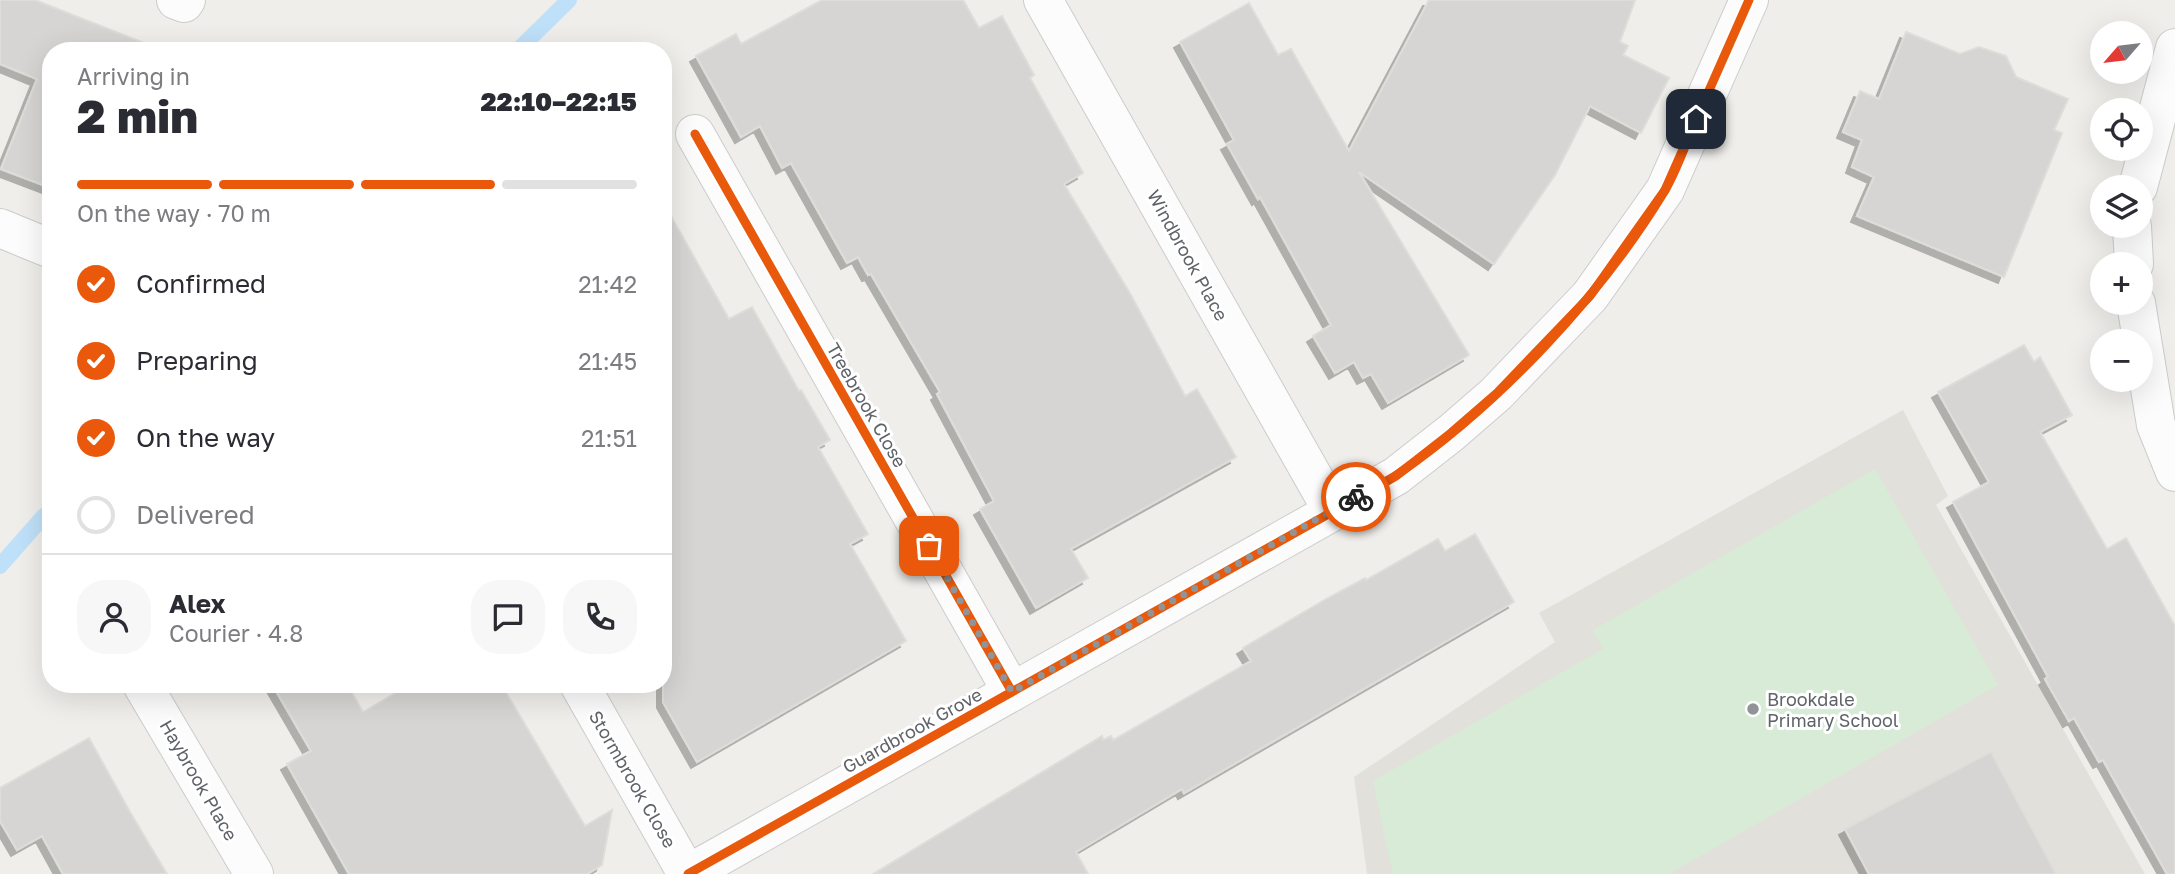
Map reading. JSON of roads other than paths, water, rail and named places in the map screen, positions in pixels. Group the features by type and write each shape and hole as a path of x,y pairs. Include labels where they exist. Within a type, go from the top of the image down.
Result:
{"street":[{"path":"176,0 184,4 186,0"},
{"name":"Windbrook Place","path":"1043,0 1332,510"},
{"name":"Guardbrook Grove","path":"688,874 1396,476 1451,433 1496,394 1590,296 1665,190 1749,0"},
{"path":"2141,175 2175,48"},
{"name":"Treebrook Close","path":"695,134 1012,692"},
{"path":"0,228 42,245"},
{"path":"2138,315 2156,425 2175,472"},
{"name":"Haybrook Place","path":"147,693 254,874"},
{"name":"Stormbrook Close","path":"584,693 688,874"}],"waterway":[{"path":"526,42 569,0"},
{"path":"0,566 42,518"}],"place":[{"name":"Brookdale Primary School","path":"1753,709"}]}
